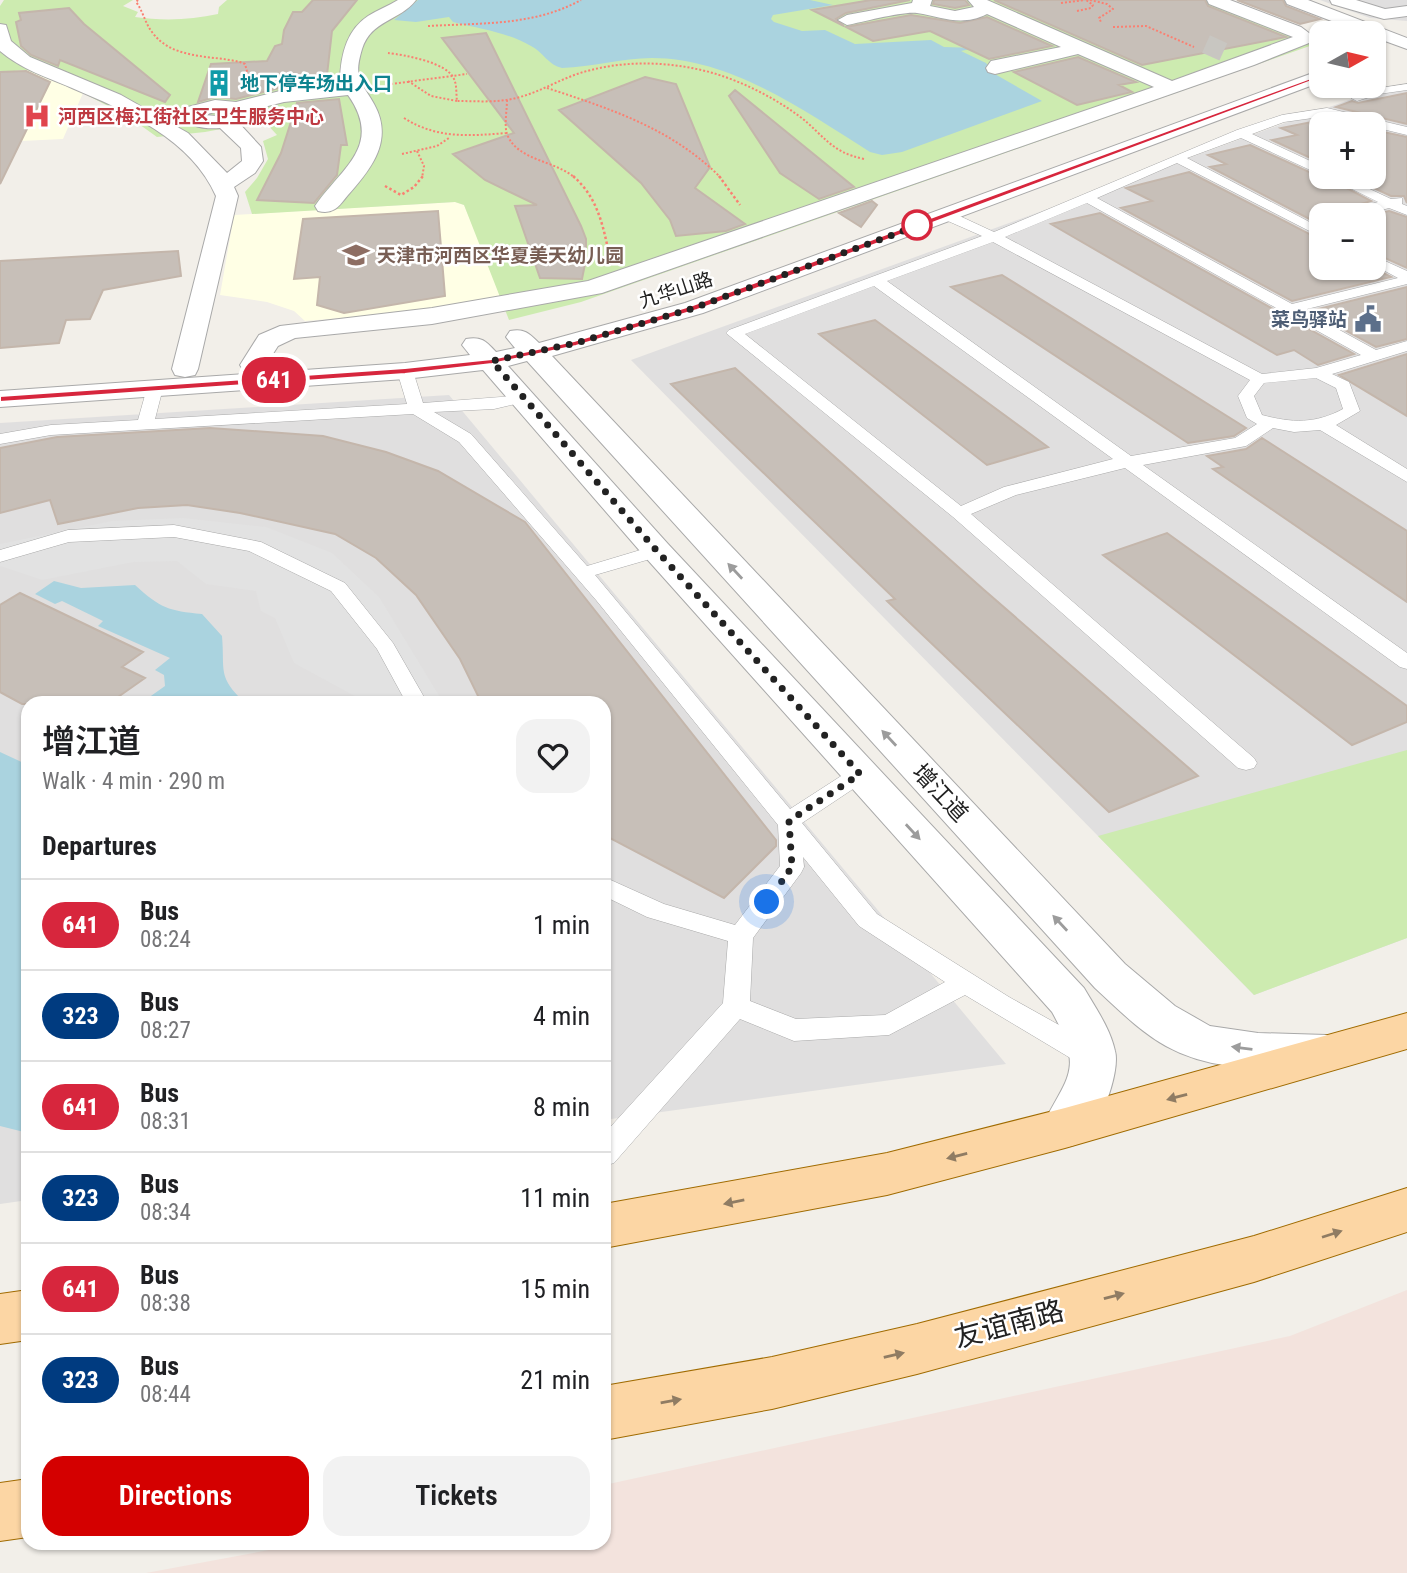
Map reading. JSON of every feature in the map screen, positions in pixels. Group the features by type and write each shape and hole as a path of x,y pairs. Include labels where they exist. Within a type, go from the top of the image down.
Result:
{"main road":[{"path":"611,1225 887,1174 1335,1054 1407,1031"},
{"name":"友谊南路","path":"611,1412 772,1383 917,1349 1254,1259 1407,1210"},
{"path":"0,1319 21,1316"},
{"path":"0,1512 21,1509"}],"street":[{"path":"326,206 369,159 373,142 371,116 353,89 349,71 352,50 358,36 372,21 385,0"},
{"path":"372,21 401,7 408,0"},
{"path":"253,365 268,341 289,331 472,310 593,288 755,234 1169,88 1237,60 1298,43 1304,36 1216,0"},
{"path":"1338,0 1384,14 1407,11"},
{"path":"1286,2 1328,21"},
{"path":"1286,2 1392,45 1407,31"},
{"path":"847,20 922,4 937,14 978,13 981,4 1169,88"},
{"path":"2,21 2,44 23,61 114,99 181,137 224,184 227,195 185,369"},
{"path":"995,68 998,65 1082,48"},
{"name":"九华山路","path":"0,399 405,371 525,344 852,230 1309,62"},
{"name":"九华山路","path":"525,344 576,343 694,308 1309,80"},
{"path":"163,126 194,119 192,114 200,109 229,112 284,96 353,89"},
{"path":"224,184 243,173 252,165 254,159 250,144 229,112"},
{"name":"增江道","path":"525,344 1110,976 1154,1013 1193,1038 1239,1049 1335,1054"},
{"name":"九华山路","path":"0,381 483,352"},
{"name":"增江道","path":"483,352 657,551 1068,1000 1085,1029 1096,1059"},
{"path":"1065,1128 1089,1093 1096,1059"}],"lane":[{"path":"1386,90 1407,87"},
{"path":"1246,763 959,513 734,333 994,237 1177,159 1282,119 1327,112 1407,131"},
{"path":"1241,133 1309,165"},
{"path":"1177,159 1309,224"},
{"path":"1360,189 1407,211"},
{"path":"1088,198 1375,356"},
{"path":"1386,204 1407,199"},
{"path":"946,215 994,237 1259,379 1287,374 1318,373 1407,346"},
{"path":"1386,267 1407,279"},
{"path":"1291,309 1407,279"},
{"path":"877,281 1407,663"},
{"path":"405,371 416,409 465,438 583,573 868,920 1096,1059"},
{"path":"1259,379 1246,396 1255,418 1289,428 1325,426 1352,411 1343,385 1318,373"},
{"path":"145,425 155,388"},
{"path":"0,439 51,430 494,404 522,398"},
{"path":"959,513 1010,491 1130,463 1240,442 1270,422"},
{"path":"1325,426 1407,477"},
{"path":"1388,465 1407,459"},
{"path":"0,556 68,536 174,531 254,546 338,587 386,647 414,696"},
{"path":"583,573 657,551"},
{"path":"789,821 860,774"},
{"path":"611,1146 736,1006 741,936 792,867 789,821"},
{"path":"611,889 656,911 741,936"},
{"path":"736,1006 794,1030 889,1025 966,982"}],"path":[{"path":"138,0 136,2 143,11 146,26 164,43 207,58 245,64 248,75 241,96 229,112"},
{"path":"456,23 527,18 562,10 581,0"},
{"path":"1089,0 1107,4 1113,9 1099,18 1111,27"},
{"path":"1063,39 1111,27 1146,26 1237,60"},
{"path":"352,50 394,54 436,65 454,79 457,101"},
{"path":"408,81 418,91 431,97 457,101 507,100 547,88 573,74 604,67 639,65 691,68 731,78 803,120 830,147 851,157 870,160"},
{"path":"353,89 467,74"},
{"path":"392,87 397,83"},
{"path":"547,88 625,114 671,137 698,155 719,173 732,191 755,234"},
{"path":"507,100 507,133 520,152 550,160 576,175 588,188 606,234 613,281"},
{"path":"399,114 428,132 450,137 507,133"},
{"path":"417,151 425,169 424,178 416,187 401,195 377,180 369,159 437,146 450,137"}],"shaded area":[{"path":"1320,0 1407,0 1407,21 1370,18"},
{"name":"河西区梅江街社区卫生服务中心","path":"27,70 83,93 63,139 0,142 0,72"},
{"path":"1407,86 1407,938 1254,995 631,360 1309,114 1309,189 1386,189 1386,112 1316,112 1354,98 1386,98 1386,88"},
{"name":"天津市河西区华夏美天幼儿园","path":"455,202 464,205 503,299 448,309 305,321 294,311 267,302 220,295 234,215"},
{"path":"449,395 1006,1064 611,1119 611,696 21,696 21,1201 0,1204 0,423"},
{"path":"183,518 266,527 332,553 379,597 439,696 353,695 294,663 275,618 261,611 256,591 206,584 177,561 133,562 42,580 0,566 0,544 112,521"},
{"path":"1407,1290 1407,1573 146,1573 269,1550 611,1550 611,1483 1290,1336"}],"green space":[{"path":"4,0 133,0 123,6 138,12 135,17 166,19 218,14 219,7 227,0 1219,0 1309,35 1309,46 581,302 509,320 464,205 455,202 252,214 245,192 268,159 263,141 277,135 264,121 205,132 157,137 129,117 83,93 27,70 0,72 0,6"},
{"path":"1407,750 1407,938 1254,995 1098,836"}],"water":[{"path":"418,0 810,0 833,5 773,15 771,19 802,31 825,30 855,44 931,40 944,47 975,48 961,51 986,63 993,73 1042,101 902,152 882,155 870,152 766,90 710,67 681,60 652,58 562,68 522,41 453,22 449,17 416,22 394,20"},
{"path":"54,581 81,588 135,585 151,599 166,607 202,614 222,636 224,673 238,696 151,696 165,686 164,675 155,670 170,658 98,626 103,621 62,601 55,604 35,594"},
{"path":"0,752 21,762 21,1131 0,1126"}],"building":[{"path":"313,0 357,0 332,31 327,75 330,82 283,87 236,99 215,97 198,102 211,64 267,61 275,46 282,44 284,30 293,12 302,12"},
{"path":"871,0 910,0 846,13 836,19 844,26 812,10"},
{"path":"934,0 965,0 969,5 955,8 933,4"},
{"path":"994,0 1205,0 1208,6 1286,37 1142,65"},
{"path":"1237,0 1283,0 1286,6 1320,19 1300,24"},
{"path":"69,8 84,24 170,95 165,102 60,60 58,66 31,55 21,46 16,22 21,20 19,13"},
{"path":"911,15 960,23 987,17 1052,46 989,59 930,31 873,41 846,27"},
{"path":"486,33 581,226 586,239 582,279 540,278 515,206 537,205 485,180 453,154 514,133 442,38"},
{"path":"1078,57 1136,82 1119,85 1132,92 1077,105 1014,72"},
{"path":"26,71 50,82 0,184 0,72"},
{"path":"645,77 676,84 710,167 695,188 745,224 726,231 676,236 670,220 641,183 559,110"},
{"path":"735,90 854,187 819,199 780,173 729,96"},
{"path":"1407,93 1407,124 1386,119 1386,112 1357,112 1336,107 1352,101 1358,103"},
{"path":"339,99 347,145 341,145 337,175 314,203 257,200 281,153 297,103"},
{"path":"1309,123 1309,157 1272,140 1297,135 1281,128"},
{"path":"1386,133 1407,137 1407,203 1404,196 1391,196 1376,189 1386,189"},
{"path":"1250,145 1309,172 1309,189 1348,189 1371,201 1309,203 1309,219 1210,167 1226,164 1208,155"},
{"path":"1189,172 1309,234 1309,280 1379,280 1292,301 1121,208 1152,201 1126,188"},
{"path":"872,201 877,205 861,227 839,213"},
{"path":"438,211 445,296 344,313 317,305 320,277 294,279 303,219"},
{"path":"1386,212 1407,217 1407,268 1386,258"},
{"path":"1100,213 1354,354 1318,365 1294,350 1277,355 1051,224"},
{"path":"178,251 181,276 103,290 90,319 66,320 59,343 0,348 0,261"},
{"path":"1002,275 1246,428 1234,436 1188,443 951,287"},
{"path":"1407,287 1407,339 1376,347 1310,311"},
{"path":"875,320 1048,447 987,465 819,334"},
{"path":"1407,354 1407,416 1339,375"},
{"path":"735,368 1198,776 1109,812 887,601 895,599 671,384"},
{"path":"210,428 323,436 386,452 438,471 525,522 776,840 776,846 724,898 611,839 611,696 478,696 460,659 416,595 376,558 335,534 240,513 187,505 138,508 58,524 50,500 0,513 0,448 57,437"},
{"path":"1262,438 1407,531 1407,602 1213,469 1223,467 1207,456 1246,449"},
{"path":"1167,533 1407,706 1407,722 1352,745 1103,555"},
{"path":"20,593 143,652 122,667 145,678 119,696 21,696 21,703 0,692 0,605"}],"tunnel":[{"path":"1206,44 1226,53"}],"bus line":[{"name":"641","path":"0,399 405,371 492,361 576,343 694,308 1309,80"}],"place":[{"name":"地下停车场出入口","path":"219,83"},
{"name":"河西区梅江街社区卫生服务中心","path":"37,116"},
{"name":"天津市河西区华夏美天幼儿园","path":"356,255"},
{"name":"菜鸟驿站","path":"1368,319"}],"route":[{"path":"767,902 792,867 789,821 860,774 657,551 492,361 576,343 694,308 925,223 917,225"}]}
